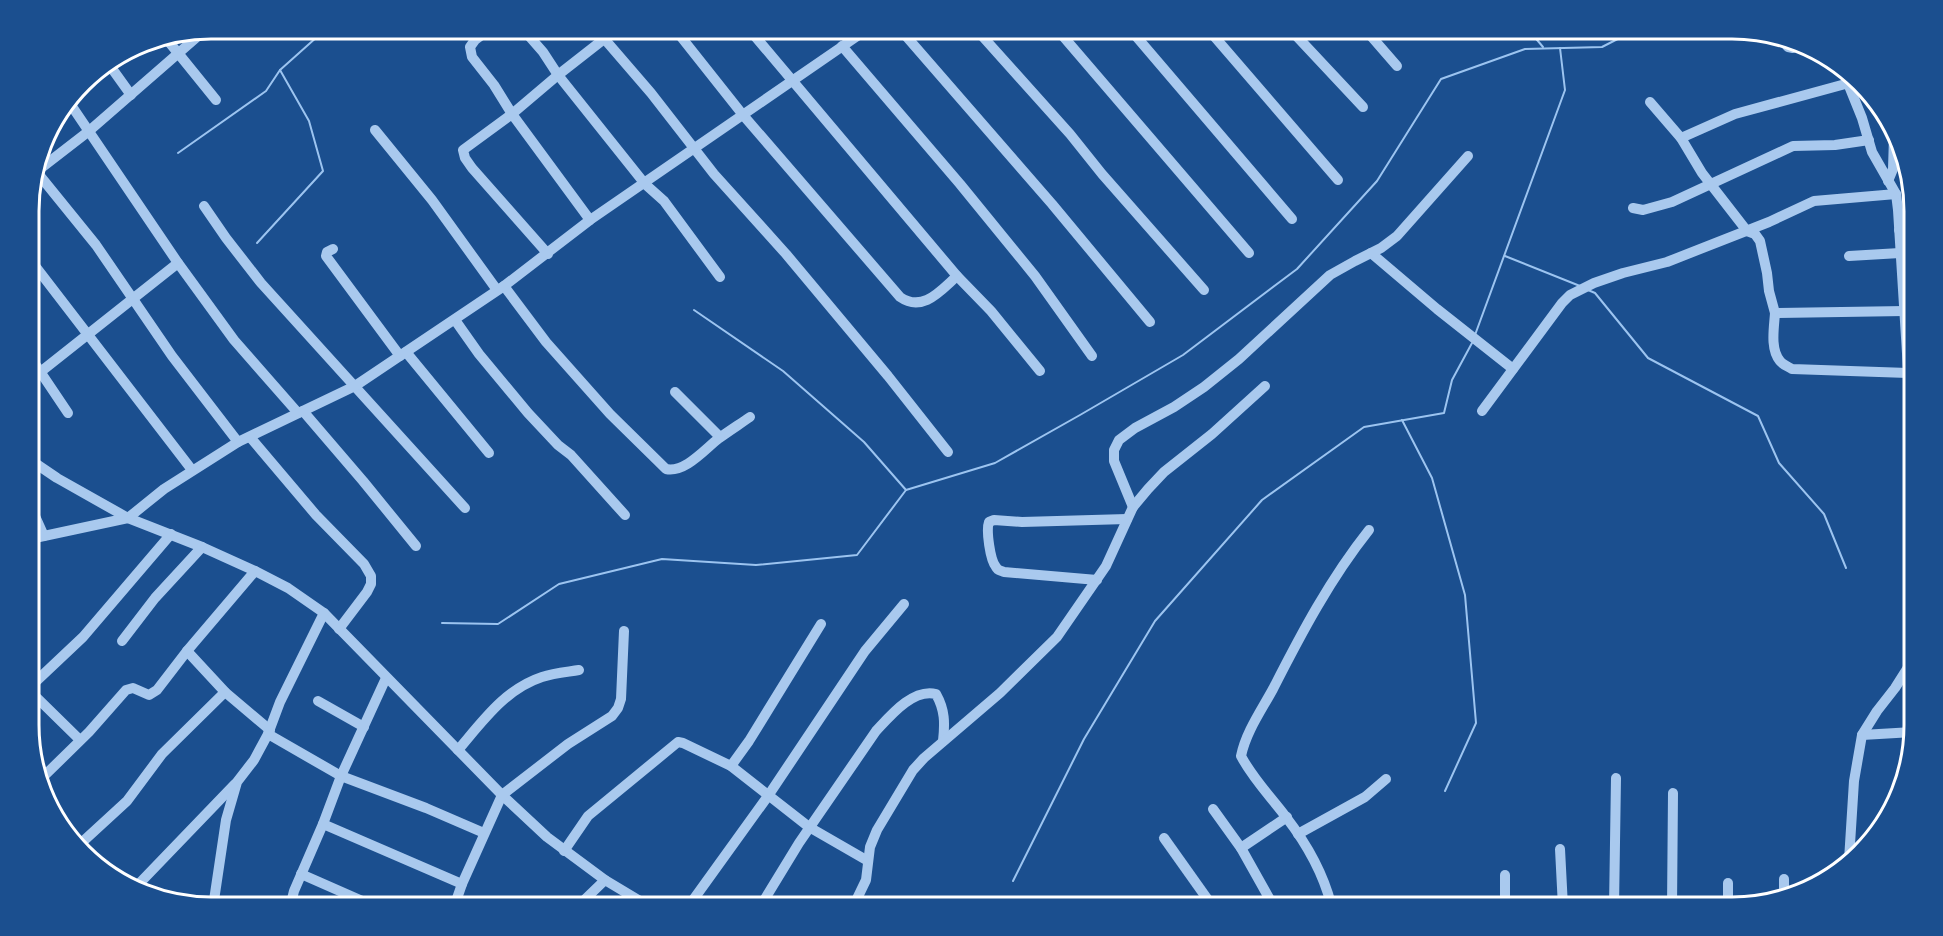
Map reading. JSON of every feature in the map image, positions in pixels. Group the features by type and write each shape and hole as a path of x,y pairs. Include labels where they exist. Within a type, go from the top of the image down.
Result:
{"street":[{"path":"476,39 470,47 472,57 590,220"},
{"path":"532,39 645,184 664,201 720,277"},
{"path":"548,254 472,168 463,154 464,150 604,39 651,93 693,149 786,254 888,376 948,452"},
{"path":"683,39 743,115 900,297 908,303 923,302 934,296 957,276"},
{"path":"757,39 1040,371"},
{"path":"39,537 128,518 164,489 238,442 355,386 501,288 590,220 852,39"},
{"path":"909,39 1150,322"},
{"path":"985,39 1204,290"},
{"path":"1065,39 1249,252"},
{"path":"1138,39 1292,219"},
{"path":"1216,39 1338,180"},
{"path":"1298,39 1363,107"},
{"path":"1374,39 1397,66"},
{"path":"46,164 89,131 194,40"},
{"path":"170,44 216,100"},
{"path":"842,46 1035,276 1092,356"},
{"path":"113,70 131,94"},
{"path":"1681,138 1736,114 1844,80"},
{"path":"1849,85 1872,152 1896,194 1900,253 1904,270"},
{"path":"1650,102 1681,138 1710,184 1747,231 1755,234 1760,241 1769,291 1776,313 1775,352 1781,362 1792,369 1904,373"},
{"path":"73,108 178,262 234,339 363,481 416,546"},
{"path":"375,130 546,342 610,414 666,469 672,470 688,463 720,437 750,417"},
{"path":"1633,208 1643,210 1656,208 1793,146 1835,145 1869,140"},
{"path":"1888,181 1893,169 1894,153"},
{"path":"1133,507 1114,461 1114,450 1119,440 1204,387 1239,359 1330,275 1397,236 1468,156"},
{"path":"42,179 134,297 172,356 238,442"},
{"path":"1482,411 1570,295 1594,283 1623,273 1667,262 1769,222 1814,201 1896,194"},
{"path":"204,206 261,283 465,508"},
{"path":"1899,230 1904,230"},
{"path":"333,249 327,252 326,256 403,354 489,453"},
{"path":"1371,253 1513,369"},
{"path":"1849,256 1900,253"},
{"path":"41,373 178,262"},
{"path":"39,271 192,470"},
{"path":"1776,313 1904,311"},
{"path":"455,320 479,354 528,413 571,454 626,515"},
{"path":"39,370 68,413"},
{"path":"858,897 866,880 870,847 877,830 913,770 1000,693 1057,638 1106,566 1133,507 1164,472 1212,434 1265,386"},
{"path":"675,392 720,437"},
{"path":"250,437 316,515 364,564 371,576 371,584 367,592 339,628"},
{"path":"39,465 128,518 202,547 296,592 324,613 502,795 564,850 605,880 633,897"},
{"path":"1097,580 998,570 994,564 987,528 989,522 994,520 1022,522 1127,519"},
{"path":"39,525 44,536"},
{"path":"1329,897 1327,886 1298,834 1242,756 1248,734 1292,649 1348,555 1369,530"},
{"path":"39,680 83,637 171,534"},
{"path":"122,641 155,598 202,547"},
{"path":"46,774 126,690 133,688 149,695 153,693 255,571"},
{"path":"695,897 768,796 865,651 904,604"},
{"path":"141,882 237,782 254,760 324,613"},
{"path":"731,766 749,741 821,624"},
{"path":"458,897 502,795 568,744 612,716 618,708 621,699 624,630"},
{"path":"187,651 225,692 269,732 341,776 484,833"},
{"path":"458,750 493,708 514,691 540,677 579,670"},
{"path":"1850,850 1854,781 1862,735 1904,674"},
{"path":"294,897 341,776 386,678"},
{"path":"83,841 122,806 162,754 225,692"},
{"path":"765,897 809,827 876,731 889,717 920,694 928,692 936,694 943,708 944,741"},
{"path":"39,698 80,740"},
{"path":"318,701 364,727"},
{"path":"1862,735 1904,733"},
{"path":"564,850 588,816 678,742 731,766 809,827 868,861"},
{"path":"1614,897 1616,778"},
{"path":"1298,834 1358,801 1386,779"},
{"path":"215,897 226,820 237,782"},
{"path":"1672,897 1673,793"},
{"path":"1213,809 1241,848 1265,897"},
{"path":"1241,848 1287,818"},
{"path":"323,824 462,884"},
{"path":"1164,838 1206,897"},
{"path":"1560,849 1562,897"},
{"path":"301,874 352,897"},
{"path":"1505,875 1505,897"},
{"path":"1784,879 1784,889"},
{"path":"587,897 605,880"},
{"path":"1728,883 1728,897"}],"waterway":[{"path":"178,153 266,91 280,70 315,39"},
{"path":"1536,39 1543,47"},
{"path":"442,623 498,624 559,584 662,559 756,565 857,555 906,490 995,463 1080,415 1183,355 1297,269 1377,181 1441,79 1525,49 1602,47 1618,39"},
{"path":"1475,335 1565,90 1560,48"},
{"path":"257,243 323,171 309,121 280,70"},
{"path":"1505,256 1580,286"},
{"path":"1588,290 1595,293 1648,358 1758,416 1779,463 1824,514 1846,568"},
{"path":"694,310 783,371 864,442 906,490"},
{"path":"1013,881 1084,739 1155,621 1262,500 1364,427 1444,413 1452,380 1472,343"},
{"path":"1402,420 1432,478 1465,595 1476,723 1445,791"}]}
